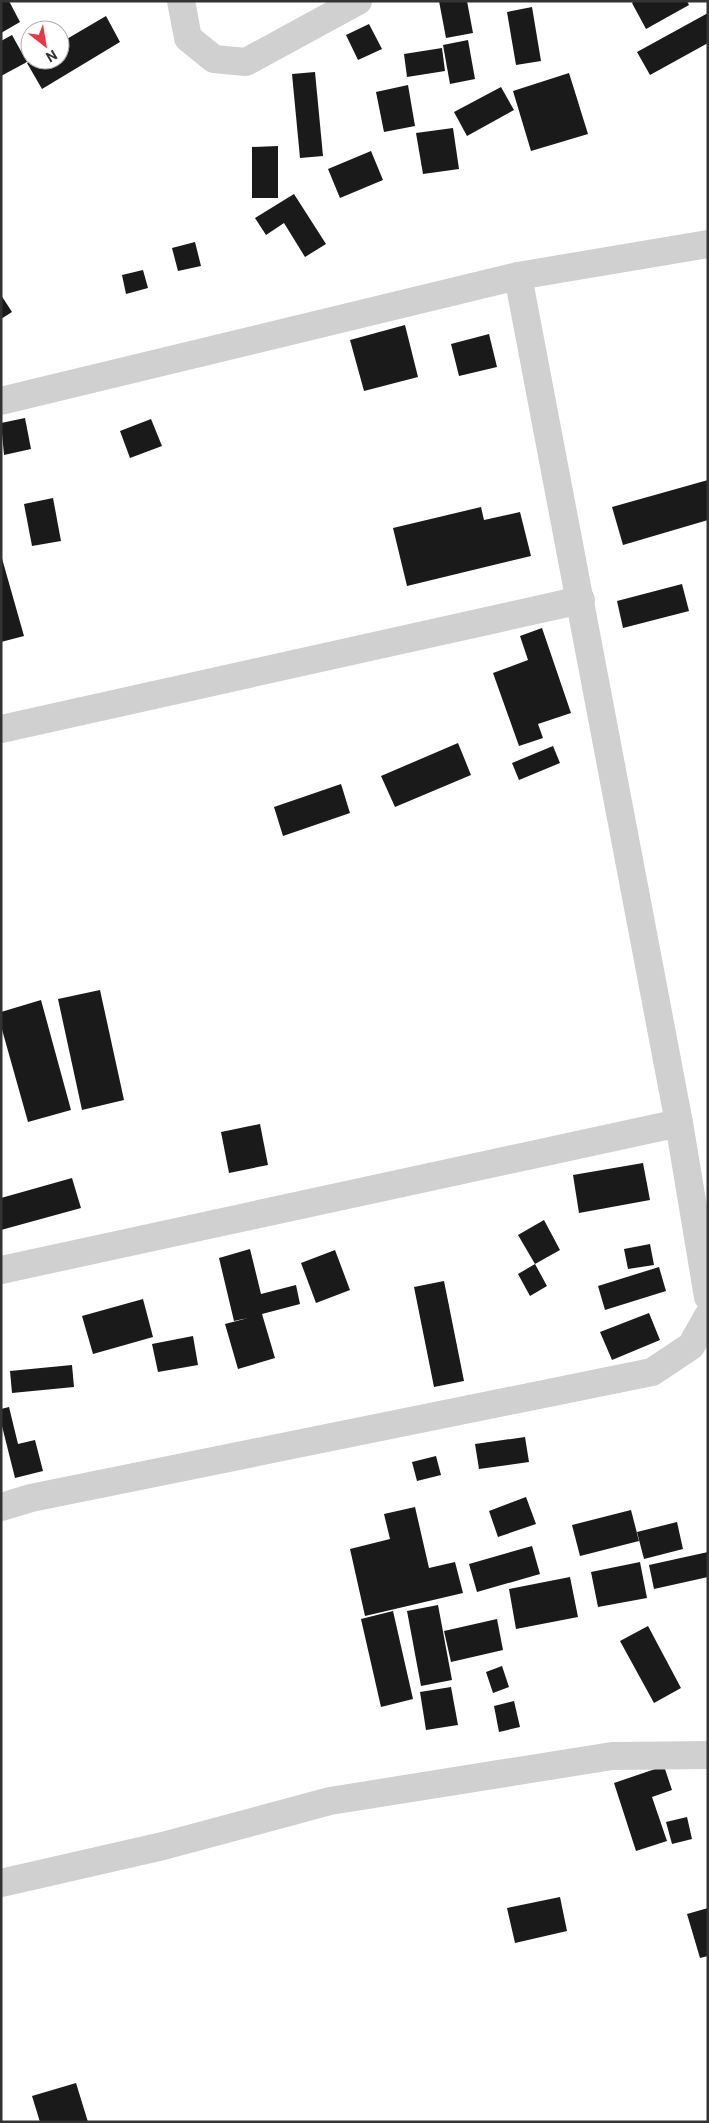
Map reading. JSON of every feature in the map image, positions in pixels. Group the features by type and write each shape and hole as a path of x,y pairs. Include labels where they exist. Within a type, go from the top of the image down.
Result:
{"street":[{"path":"181,1 188,38 214,59 246,62 358,1"},
{"path":"1,401 518,276 708,244"},
{"path":"518,276 679,1123 708,1297"},
{"path":"1,730 581,600"},
{"path":"1,1270 679,1123"},
{"path":"1,1507 31,1498 336,1434 652,1372 692,1346 708,1316"},
{"path":"1,1883 163,1846 330,1801 612,1756 708,1755"}],"building":[{"path":"1,1 9,1 20,22 1,33"},
{"path":"439,1 467,1 473,33 446,38"},
{"path":"634,1 687,1 689,5 646,29 632,3"},
{"path":"532,7 541,61 516,65 507,12"},
{"path":"708,13 708,43 650,75 637,52"},
{"path":"106,16 120,42 42,89 31,70 70,70 70,37"},
{"path":"369,24 382,49 358,60 346,35"},
{"path":"12,35 20,49 20,66 1,76 1,41"},
{"path":"468,40 475,79 450,84 443,45"},
{"path":"442,48 445,71 407,77 404,54"},
{"path":"315,72 323,156 300,158 292,74"},
{"path":"569,73 588,134 531,151 513,91"},
{"path":"408,85 415,126 384,132 376,92"},
{"path":"501,87 514,110 467,136 454,112"},
{"path":"453,128 459,169 423,174 416,133"},
{"path":"278,146 278,198 252,198 252,147"},
{"path":"371,151 383,180 340,198 328,169"},
{"path":"294,194 326,244 305,257 284,223 266,235 255,218"},
{"path":"195,242 201,266 178,271 172,248"},
{"path":"143,270 148,288 126,294 122,275"},
{"path":"1,295 12,312 1,319"},
{"path":"405,325 418,377 364,391 350,340"},
{"path":"489,334 497,367 459,376 451,344"},
{"path":"25,418 31,449 4,455 1,423"},
{"path":"151,419 162,446 130,458 120,431"},
{"path":"708,480 708,520 623,545 612,507"},
{"path":"53,498 61,541 32,546 24,504"},
{"path":"481,507 484,520 520,512 531,556 407,586 393,528"},
{"path":"1,555 24,636 1,642"},
{"path":"682,584 689,611 623,628 617,601"},
{"path":"542,628 571,713 538,724 543,738 519,746 493,673 528,660 520,636"},
{"path":"458,743 471,775 395,807 381,776"},
{"path":"553,746 560,763 519,780 512,763"},
{"path":"341,784 350,813 283,836 274,807"},
{"path":"100,990 124,1100 82,1110 58,999"},
{"path":"41,1000 71,1110 28,1122 1,1026 1,1012"},
{"path":"260,1124 268,1165 229,1173 221,1132"},
{"path":"643,1163 650,1200 579,1213 573,1175"},
{"path":"72,1178 81,1208 1,1230 1,1198"},
{"path":"544,1220 560,1250 535,1264 518,1235"},
{"path":"650,1244 654,1265 628,1269 624,1249"},
{"path":"250,1249 261,1294 296,1285 300,1304 262,1314 275,1358 238,1369 225,1324 248,1318 234,1321 219,1258"},
{"path":"335,1250 350,1290 316,1303 301,1263"},
{"path":"535,1264 547,1286 530,1296 518,1274"},
{"path":"659,1267 666,1291 605,1310 598,1286"},
{"path":"444,1281 464,1381 434,1387 414,1287"},
{"path":"143,1299 153,1337 93,1354 82,1316"},
{"path":"649,1313 660,1340 612,1360 600,1332"},
{"path":"193,1336 198,1365 158,1372 152,1344"},
{"path":"72,1365 74,1387 12,1393 10,1371"},
{"path":"9,1407 18,1444 35,1440 43,1471 15,1478 1,1422 1,1409"},
{"path":"525,1437 529,1462 479,1469 475,1444"},
{"path":"436,1456 441,1475 417,1481 412,1462"},
{"path":"526,1497 536,1524 498,1537 489,1511"},
{"path":"415,1507 429,1568 455,1562 463,1593 365,1616 350,1549 390,1539 384,1514"},
{"path":"631,1510 639,1541 580,1556 572,1525"},
{"path":"677,1522 683,1549 644,1559 637,1532"},
{"path":"532,1546 540,1574 477,1592 469,1564"},
{"path":"708,1552 708,1577 654,1589 649,1565"},
{"path":"640,1562 647,1598 598,1607 591,1572"},
{"path":"570,1577 578,1617 516,1629 509,1589"},
{"path":"438,1605 452,1680 421,1686 407,1611"},
{"path":"393,1611 413,1699 381,1707 361,1619"},
{"path":"497,1619 503,1650 451,1662 444,1631"},
{"path":"648,1626 681,1688 654,1703 620,1641"},
{"path":"502,1666 509,1687 493,1693 486,1672"},
{"path":"451,1687 458,1725 426,1730 420,1692"},
{"path":"514,1701 520,1727 499,1732 494,1706"},
{"path":"664,1766 672,1790 652,1797 667,1841 636,1851 614,1783"},
{"path":"687,1817 692,1839 672,1844 666,1822"},
{"path":"560,1897 567,1931 515,1943 507,1908"},
{"path":"708,1908 708,1956 700,1958 687,1914"},
{"path":"76,2083 88,2122 40,2122 32,2096"}]}
